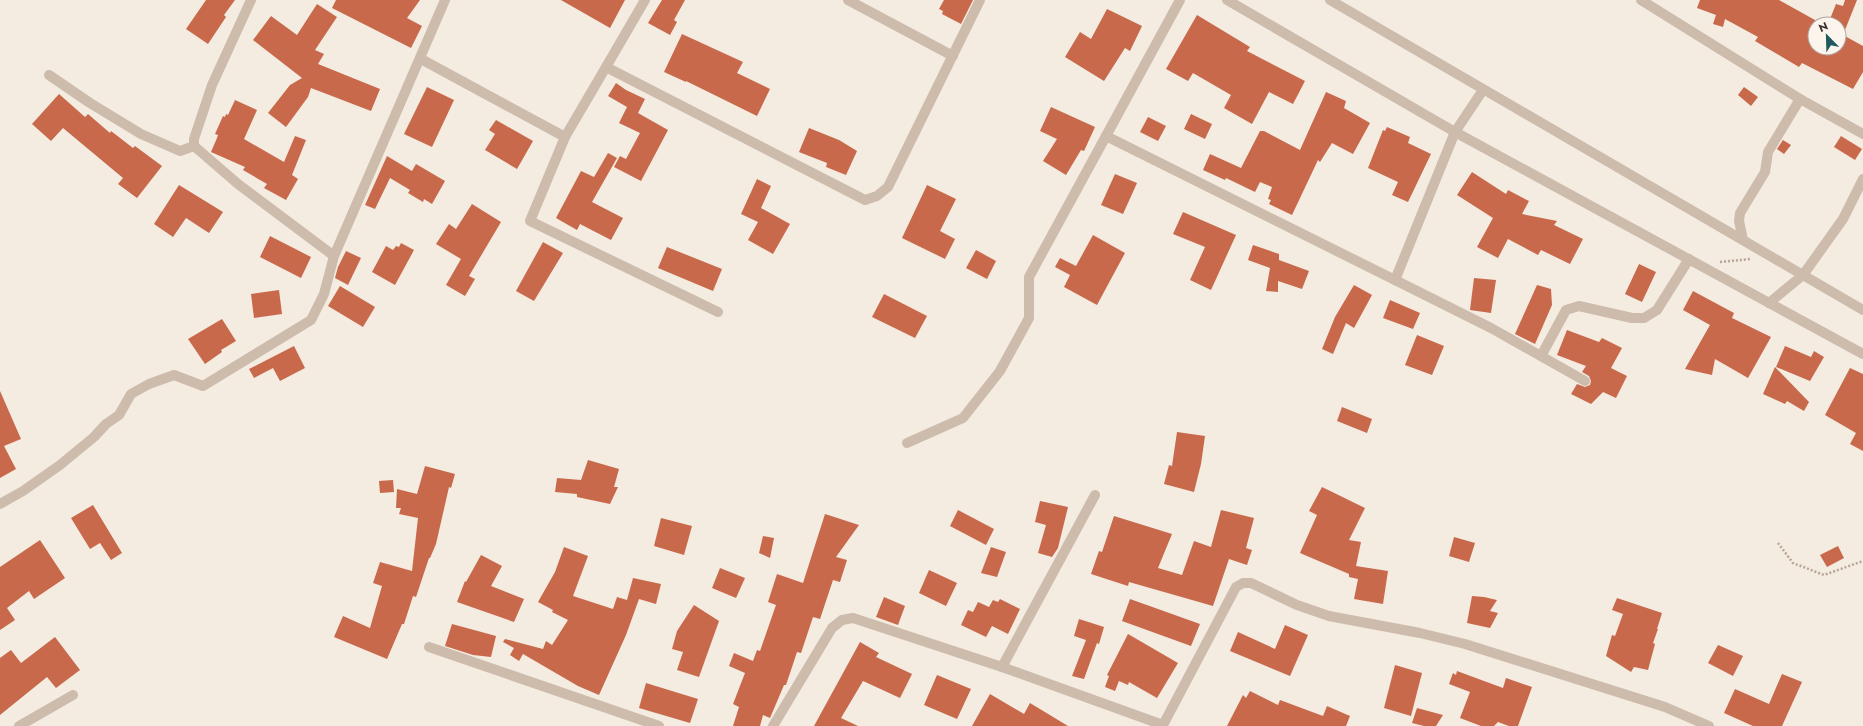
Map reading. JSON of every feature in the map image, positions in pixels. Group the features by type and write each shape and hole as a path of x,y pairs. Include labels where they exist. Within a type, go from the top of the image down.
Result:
{"street":[{"path":"251,0 212,85 194,139 194,146 238,184 334,256"},
{"path":"0,504 23,491 60,466 106,424 119,415 131,394 149,384 174,375 203,386 311,320 324,294 334,256 445,0"},
{"path":"644,0 565,137 530,221 718,312"},
{"path":"848,0 953,56"},
{"path":"606,67 866,200 877,196 888,187 980,0"},
{"path":"907,443 963,418 1000,371 1028,318 1029,277 1180,0"},
{"path":"1227,0 1455,132 1863,354"},
{"path":"1330,0 1863,310"},
{"path":"1641,0 1800,99 1863,134"},
{"path":"420,59 565,137"},
{"path":"49,75 90,103 141,134 180,152 194,146"},
{"path":"1395,280 1455,132 1484,90"},
{"path":"1743,240 1739,221 1740,213 1765,172 1768,152 1800,99"},
{"path":"1106,136 1395,280 1541,356 1585,381"},
{"path":"1769,303 1803,275 1843,219 1863,179"},
{"path":"1541,356 1566,310 1579,306 1644,318 1657,310 1689,259"},
{"path":"1002,667 1095,495"},
{"path":"773,726 832,628 842,620 853,618 1002,667 1164,726 1236,587 1243,583 1252,583 1297,605 1329,616 1420,633 1465,644 1665,707 1709,726"},
{"path":"429,647 659,726"},
{"path":"19,726 73,695"}],"path":[{"path":"1717,261 1730,262 1758,258"},
{"path":"1778,543 1793,563 1824,575 1863,561"}],"building":[{"path":"206,0 235,0 224,15 226,17 208,44 186,29"},
{"path":"336,0 420,0 407,18 422,26 411,48 332,8"},
{"path":"561,0 625,0 610,28"},
{"path":"662,0 685,0 674,20 677,22 670,35 648,23"},
{"path":"944,0 973,0 961,24 942,14 943,11 939,9"},
{"path":"1700,0 1779,0 1808,16 1807,56 1847,56 1847,37 1863,46 1863,72 1853,89 1802,63 1799,67 1755,41 1758,37 1725,19 1723,27 1713,24 1716,15 1697,8"},
{"path":"1845,0 1857,0 1847,25 1847,16 1831,16 1836,4 1843,6"},
{"path":"317,4 337,17 315,50 324,54 318,64 380,89 371,111 311,88 308,97 286,127 268,113 290,85 302,78 253,40 271,16 297,35"},
{"path":"1107,9 1142,26 1130,51 1125,48 1104,81 1065,57 1080,32 1091,39"},
{"path":"1197,15 1250,47 1247,51 1305,81 1293,104 1269,92 1252,124 1224,108 1231,95 1193,73 1188,81 1166,69"},
{"path":"682,34 743,62 737,73 770,89 757,116 686,81 664,72"},
{"path":"616,83 626,90 645,99 638,113 668,130 641,181 614,167 620,156 626,159 640,133 619,123 627,107 608,96"},
{"path":"427,87 454,100 432,147 404,134"},
{"path":"1744,87 1758,97 1751,106 1738,95"},
{"path":"1326,92 1346,101 1344,108 1370,123 1353,154 1332,143 1320,162 1318,160 1292,215 1269,204 1271,200 1268,199 1272,187 1260,182 1255,192 1226,178 1225,180 1203,170 1210,154 1241,168 1260,131 1264,131 1300,150"},
{"path":"59,94 85,117 88,114 110,133 111,131 133,148 135,146 162,166 137,198 118,184 123,178 63,128 51,141 32,124"},
{"path":"235,100 257,110 244,139 284,162 295,136 306,140 292,175 298,179 286,200 264,188 267,184 243,170 245,167 211,152 218,135 215,134 223,116 225,117 226,114 228,115"},
{"path":"1051,107 1095,127 1084,151 1081,150 1066,175 1043,161 1057,139 1040,131"},
{"path":"1191,114 1212,124 1205,139 1184,129"},
{"path":"1148,117 1166,126 1158,141 1140,132"},
{"path":"496,120 533,141 517,169 485,150 495,134 489,130"},
{"path":"1387,127 1410,137 1408,143 1431,154 1408,202 1392,195 1398,182 1368,168 1383,130 1385,131"},
{"path":"809,128 839,140 857,151 846,175 826,167 827,163 799,152"},
{"path":"1841,136 1862,149 1855,160 1834,147"},
{"path":"1783,140 1791,145 1784,154 1777,149"},
{"path":"608,153 617,158 592,202 623,218 611,240 580,224 577,230 556,218 581,171 594,177"},
{"path":"387,156 412,171 416,164 445,181 432,204 424,199 423,202 408,193 410,190 390,178 375,209 365,205"},
{"path":"1472,172 1506,194 1508,190 1529,201 1522,214 1557,221 1554,225 1583,239 1570,264 1541,250 1538,255 1508,239 1498,258 1477,247 1493,218 1457,195"},
{"path":"1115,174 1137,183 1123,214 1101,205"},
{"path":"757,179 771,186 761,208 790,224 773,254 748,240 758,222 741,214"},
{"path":"179,185 223,212 209,233 186,218 173,237 154,224"},
{"path":"927,185 956,199 940,231 955,239 945,259 902,238"},
{"path":"472,204 501,222 469,276 475,279 465,296 446,285 461,259 436,244 449,224 456,229"},
{"path":"1183,212 1236,235 1211,290 1190,280 1205,247 1173,234"},
{"path":"1093,235 1125,253 1097,305 1064,287 1070,275 1055,267 1060,258 1076,266"},
{"path":"270,236 311,257 301,278 260,257"},
{"path":"543,242 563,253 534,301 516,291"},
{"path":"401,243 414,250 395,285 372,272 386,246 393,250 396,246 399,247"},
{"path":"1253,245 1279,254 1279,260 1309,271 1302,289 1278,281 1278,292 1266,291 1270,268 1248,260"},
{"path":"667,247 722,269 713,291 658,268"},
{"path":"976,250 996,261 987,279 966,268"},
{"path":"346,251 361,258 348,285 335,278 338,267"},
{"path":"1639,264 1656,272 1642,302 1625,294"},
{"path":"1474,278 1496,280 1491,313 1470,310"},
{"path":"1354,285 1372,295 1354,328 1346,323 1333,354 1322,349 1335,317"},
{"path":"1537,285 1551,289 1552,305 1535,344 1515,334"},
{"path":"340,286 375,307 363,327 328,306"},
{"path":"279,290 282,314 254,318 251,294"},
{"path":"1693,291 1734,313 1732,318 1771,337 1748,378 1715,359 1712,375 1685,369 1710,325 1683,310"},
{"path":"884,294 927,316 915,338 872,317"},
{"path":"1390,300 1420,313 1413,329 1383,318"},
{"path":"222,319 236,341 221,350 222,352 205,364 188,339"},
{"path":"1567,330 1599,342 1602,338 1622,348 1611,368 1627,376 1616,398 1603,392 1591,404 1571,394 1577,384 1585,387 1590,385 1591,381 1589,376 1582,372 1586,366 1557,355"},
{"path":"1417,335 1444,346 1432,375 1405,365"},
{"path":"294,346 305,368 280,381 273,368 254,378 249,369"},
{"path":"1785,346 1811,357 1814,351 1824,357 1810,381 1776,367"},
{"path":"1775,367 1809,402 1804,411 1787,401 1785,404 1763,394"},
{"path":"1850,368 1863,374 1863,451 1850,444 1856,433 1825,415"},
{"path":"0,391 21,439 4,446 16,469 0,478"},
{"path":"1342,407 1372,419 1367,433 1337,421"},
{"path":"1177,432 1205,436 1201,464 1194,492 1164,484 1169,465 1172,466"},
{"path":"588,460 619,469 614,487 618,487 610,504 577,497 577,494 555,492 557,478 581,480"},
{"path":"425,466 455,474 451,488 449,487 436,544 429,558 416,597 413,596 404,624 402,624 387,659 334,637 343,616 370,628 382,586 373,583 380,562 412,571 418,518 399,514 401,508 396,508 397,489 417,494"},
{"path":"393,480 394,492 380,493 379,481"},
{"path":"1322,487 1365,508 1349,540 1361,542 1356,566 1388,571 1383,604 1354,599 1358,579 1349,577 1349,574 1300,553 1317,515 1309,511"},
{"path":"1040,501 1068,507 1058,548 1052,557 1038,553 1046,525 1035,522"},
{"path":"93,505 122,553 111,560 100,543 90,549 71,518"},
{"path":"958,510 994,529 986,545 950,526"},
{"path":"1221,510 1254,518 1246,548 1252,550 1247,565 1229,559 1213,606 1129,582 1128,586 1091,574 1099,551 1102,552 1114,516 1172,534 1158,568 1182,575 1194,541 1211,547"},
{"path":"825,514 859,525 836,557 847,560 840,582 833,580 820,619 813,617 801,653 797,652 786,685 784,685 770,718 763,715 760,726 733,726 739,707 733,704 745,673 729,666 734,653 753,661 757,650 760,651 776,605 768,602 777,574 803,583"},
{"path":"661,518 692,526 684,555 654,546"},
{"path":"763,536 774,538 770,558 759,553"},
{"path":"1454,537 1475,543 1469,562 1449,556"},
{"path":"40,540 65,578 34,599 29,591 7,608 15,620 0,630 0,567"},
{"path":"1838,546 1844,558 1827,567 1820,555"},
{"path":"564,547 588,556 573,596 613,609 617,597 627,600 633,578 661,584 656,604 639,599 626,635 599,695 578,686 523,654 519,661 510,655 514,648 503,642 505,639 543,649 546,641 552,645 568,620 552,612 553,610 538,602 555,572"},
{"path":"991,547 1006,552 997,577 981,573"},
{"path":"481,555 502,566 491,586 524,599 514,622 457,602 465,581 466,582"},
{"path":"720,568 745,578 736,598 712,588"},
{"path":"929,570 957,583 946,606 919,593"},
{"path":"1472,596 1497,600 1490,611 1498,613 1490,628 1467,623"},
{"path":"884,597 905,606 898,625 876,617"},
{"path":"1617,598 1662,613 1653,643 1655,644 1648,670 1634,667 1631,672 1606,656 1612,635 1615,636 1623,614 1612,610"},
{"path":"1000,599 1020,609 1008,634 992,626 986,637 961,625 968,610 973,612 978,602 989,607 993,600 998,602"},
{"path":"1130,599 1200,624 1191,646 1122,621"},
{"path":"694,605 719,621 699,677 677,670 683,652 672,649 677,631"},
{"path":"1079,619 1104,627 1099,644 1097,643 1084,679 1072,676 1086,640 1074,636"},
{"path":"452,624 496,636 491,657 473,655 445,646"},
{"path":"1285,625 1308,635 1290,676 1230,651 1238,632 1275,649"},
{"path":"1128,634 1178,663 1157,698 1129,682 1128,685 1119,681 1115,691 1105,687 1109,676 1107,675"},
{"path":"55,637 80,670 56,688 47,677 0,715 0,658 11,650 21,663"},
{"path":"860,642 879,653 876,657 912,674 900,698 863,681 841,718 858,726 814,726"},
{"path":"1718,645 1743,656 1733,676 1708,663"},
{"path":"1395,665 1422,673 1411,716 1384,708"},
{"path":"1457,671 1503,688 1506,678 1532,687 1518,726 1509,726 1498,722 1494,726 1481,726 1460,718 1470,692 1449,684 1453,673 1456,675"},
{"path":"1782,674 1802,682 1782,726 1753,726 1724,713 1735,689 1769,704"},
{"path":"937,675 971,689 957,719 924,705"},
{"path":"646,683 698,699 690,723 639,708"},
{"path":"1250,691 1278,705 1280,700 1323,716 1327,706 1350,716 1346,726 1227,726 1243,695 1246,698"},
{"path":"990,694 1024,714 1030,703 1068,726 972,726"},
{"path":"1417,708 1443,715 1436,726 1424,726 1412,723"}]}
